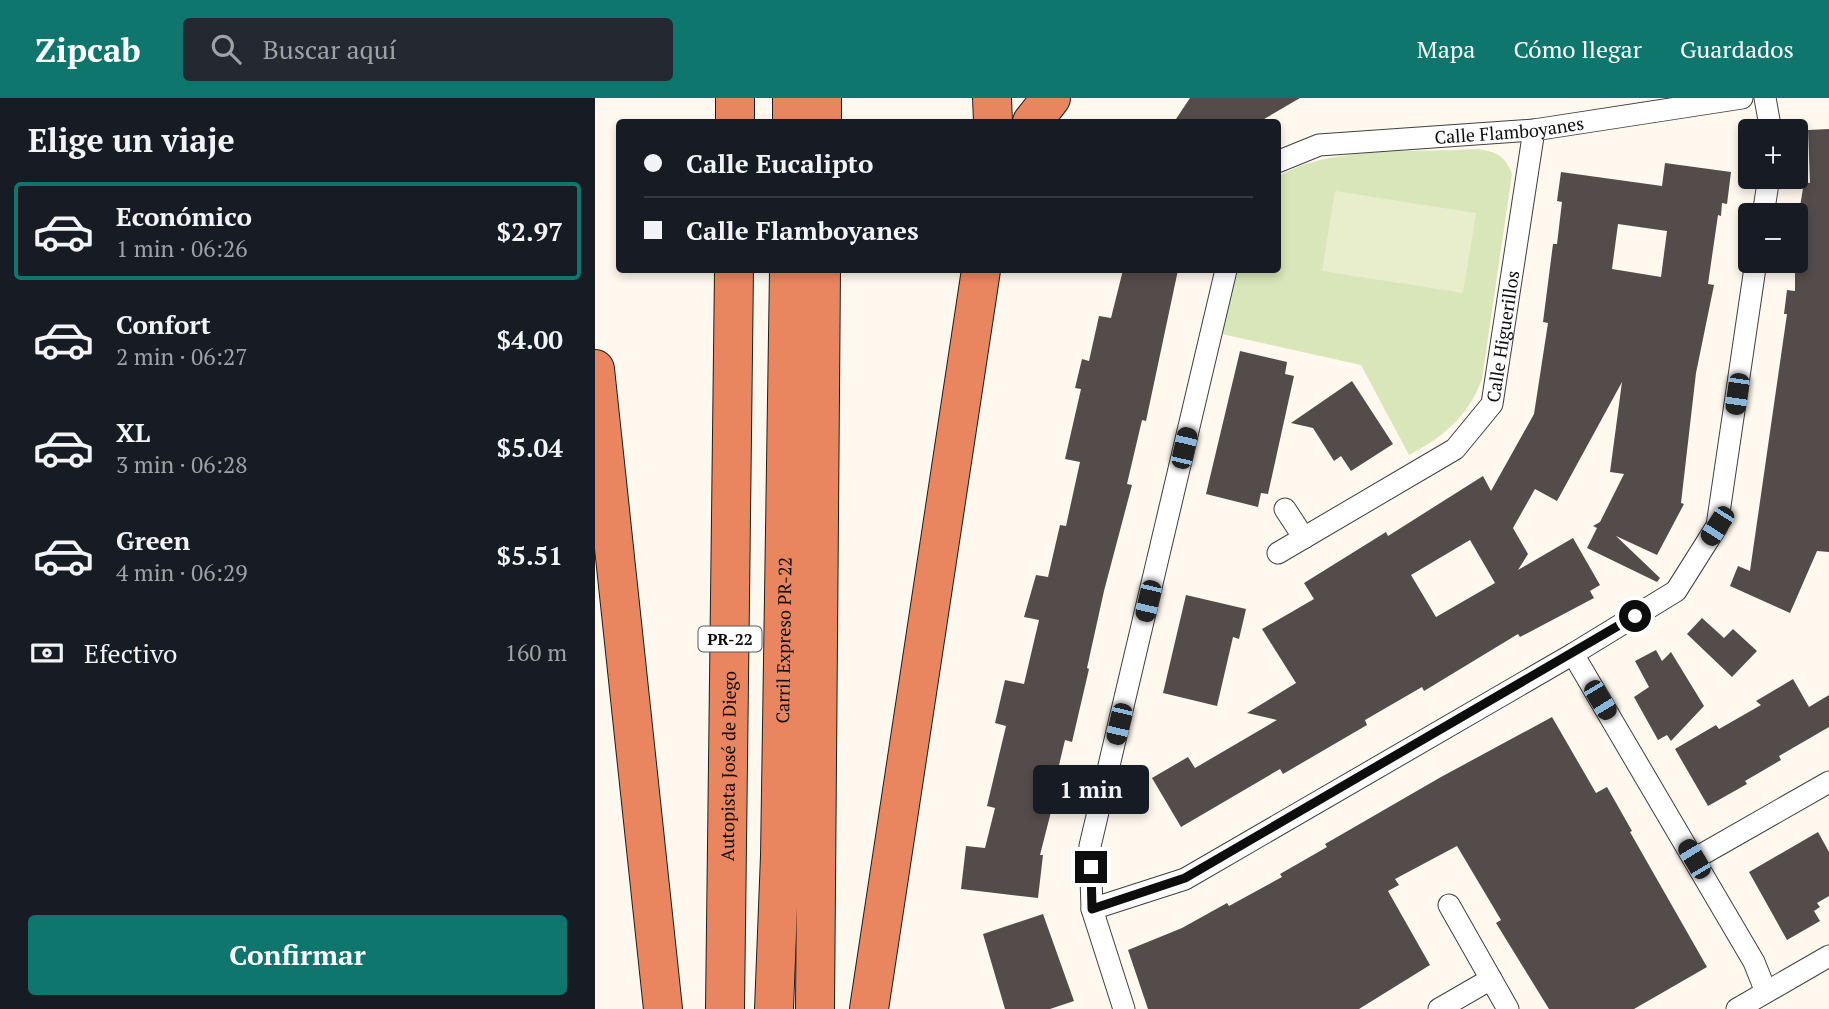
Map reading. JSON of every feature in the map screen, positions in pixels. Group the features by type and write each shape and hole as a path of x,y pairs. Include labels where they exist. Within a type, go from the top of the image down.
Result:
{"highway":[{"path":"735,119 736,98"},
{"path":"767,98 767,119"},
{"path":"792,98 792,119"},
{"path":"822,98 822,119"},
{"path":"992,98 993,119"},
{"path":"1034,119 1051,98"},
{"name":"Autopista José de Diego","path":"725,1009 734,273"},
{"name":"Carril Expreso PR-22","path":"766,273 762,850 771,1009"},
{"name":"Carril Expreso PR-22","path":"771,1009 781,842 789,273"},
{"path":"815,1009 821,273"},
{"path":"869,1009 981,273"},
{"path":"595,369 663,1009"}],"street":[{"name":"Calle Flamboyanes","path":"1281,160 1319,145 1534,130 1742,98"},
{"path":"1765,98 1769,119"},
{"name":"Calle Higuerillos","path":"1278,553 1455,449 1492,404 1534,130"},
{"path":"1124,1009 1092,909 1090,846 1225,273"},
{"path":"1092,909 1185,878 1573,654 1676,591 1717,526 1754,273"},
{"path":"1286,509 1304,538"},
{"path":"1573,654 1754,962 1766,992"},
{"path":"1694,859 1829,782"},
{"path":"1449,905 1508,1009"},
{"path":"1737,1009 1829,956"},
{"path":"1439,1009 1491,979"}],"green space":[{"path":"1478,149 1499,155 1512,174 1482,379 1462,415 1444,433 1409,455 1361,365 1222,334 1235,273 1281,273 1281,176 1322,160 1347,155"},
{"path":"1335,191 1476,213 1463,293 1322,271"}],"building":[{"path":"1190,98 1300,98 1264,119 1176,119"},
{"path":"1829,129 1829,552 1817,551 1790,613 1730,586 1738,566 1750,571 1787,314 1784,314 1787,290 1795,291 1795,273 1808,273 1808,203 1801,203 1803,189 1808,189 1810,183 1808,130"},
{"path":"1665,163 1731,172 1727,204 1722,203 1721,216 1718,215 1708,284 1714,285 1696,373 1681,503 1684,504 1657,555 1616,536 1660,578 1657,582 1587,548 1597,528 1593,526 1600,522 1624,474 1610,472 1622,382 1557,501 1535,489 1513,528 1528,554 1518,570 1573,538 1600,585 1590,591 1594,598 1520,637 1518,634 1424,691 1422,687 1365,720 1367,725 1283,774 1280,769 1181,827 1152,778 1188,757 1195,768 1277,720 1247,713 1296,683 1262,629 1314,599 1304,583 1386,532 1388,536 1483,476 1491,491 1534,414 1548,323 1543,322 1553,244 1557,244 1562,202 1557,201 1561,172 1662,186","holes":["1618,224 1667,231 1661,277 1612,269","1470,540 1495,583 1436,617 1411,575"]},
{"path":"1122,273 1177,273 1146,421 1142,420 1127,484 1132,485 1104,591 1072,742 1065,740 1050,803 1053,804 1040,855 1043,855 1038,898 961,889 966,846 985,848 995,808 987,806 1006,726 995,723 1005,680 1024,684 1039,620 1024,617 1036,575 1048,577 1060,525 1066,526 1080,462 1065,459 1081,389 1075,388 1082,359 1089,361 1099,316 1111,318"},
{"path":"1240,351 1287,362 1285,374 1294,376 1268,494 1261,493 1258,507 1206,494"},
{"path":"1352,381 1393,444 1351,471 1341,456 1334,461 1313,428 1291,423"},
{"path":"1186,595 1246,609 1239,639 1233,637 1217,706 1163,693"},
{"path":"1702,618 1724,638 1733,629 1757,651 1732,677 1687,634"},
{"path":"1656,650 1662,661 1671,652 1704,706 1671,741 1667,735 1658,740 1634,697 1649,687 1635,661"},
{"path":"1793,679 1809,707 1829,695 1829,727 1779,756 1781,760 1745,781 1747,784 1708,806 1675,749 1716,725 1719,729 1761,705 1756,701"},
{"path":"1552,717 1596,793 1607,787 1707,967 1634,1009 1549,1009 1496,923 1501,920 1457,846 1395,879 1399,885 1388,891 1430,965 1359,1009 1148,1009 1128,950 1182,928 1227,903 1229,906 1282,877 1280,874 1327,847 1325,844"},
{"path":"1818,832 1829,852 1829,896 1817,903 1820,907 1814,911 1820,921 1787,940 1749,872"},
{"path":"1043,914 1074,1001 1050,1009 1005,1009 983,934"}],"route":[{"path":"1091,867 1092,909 1185,878 1635,616"}]}
